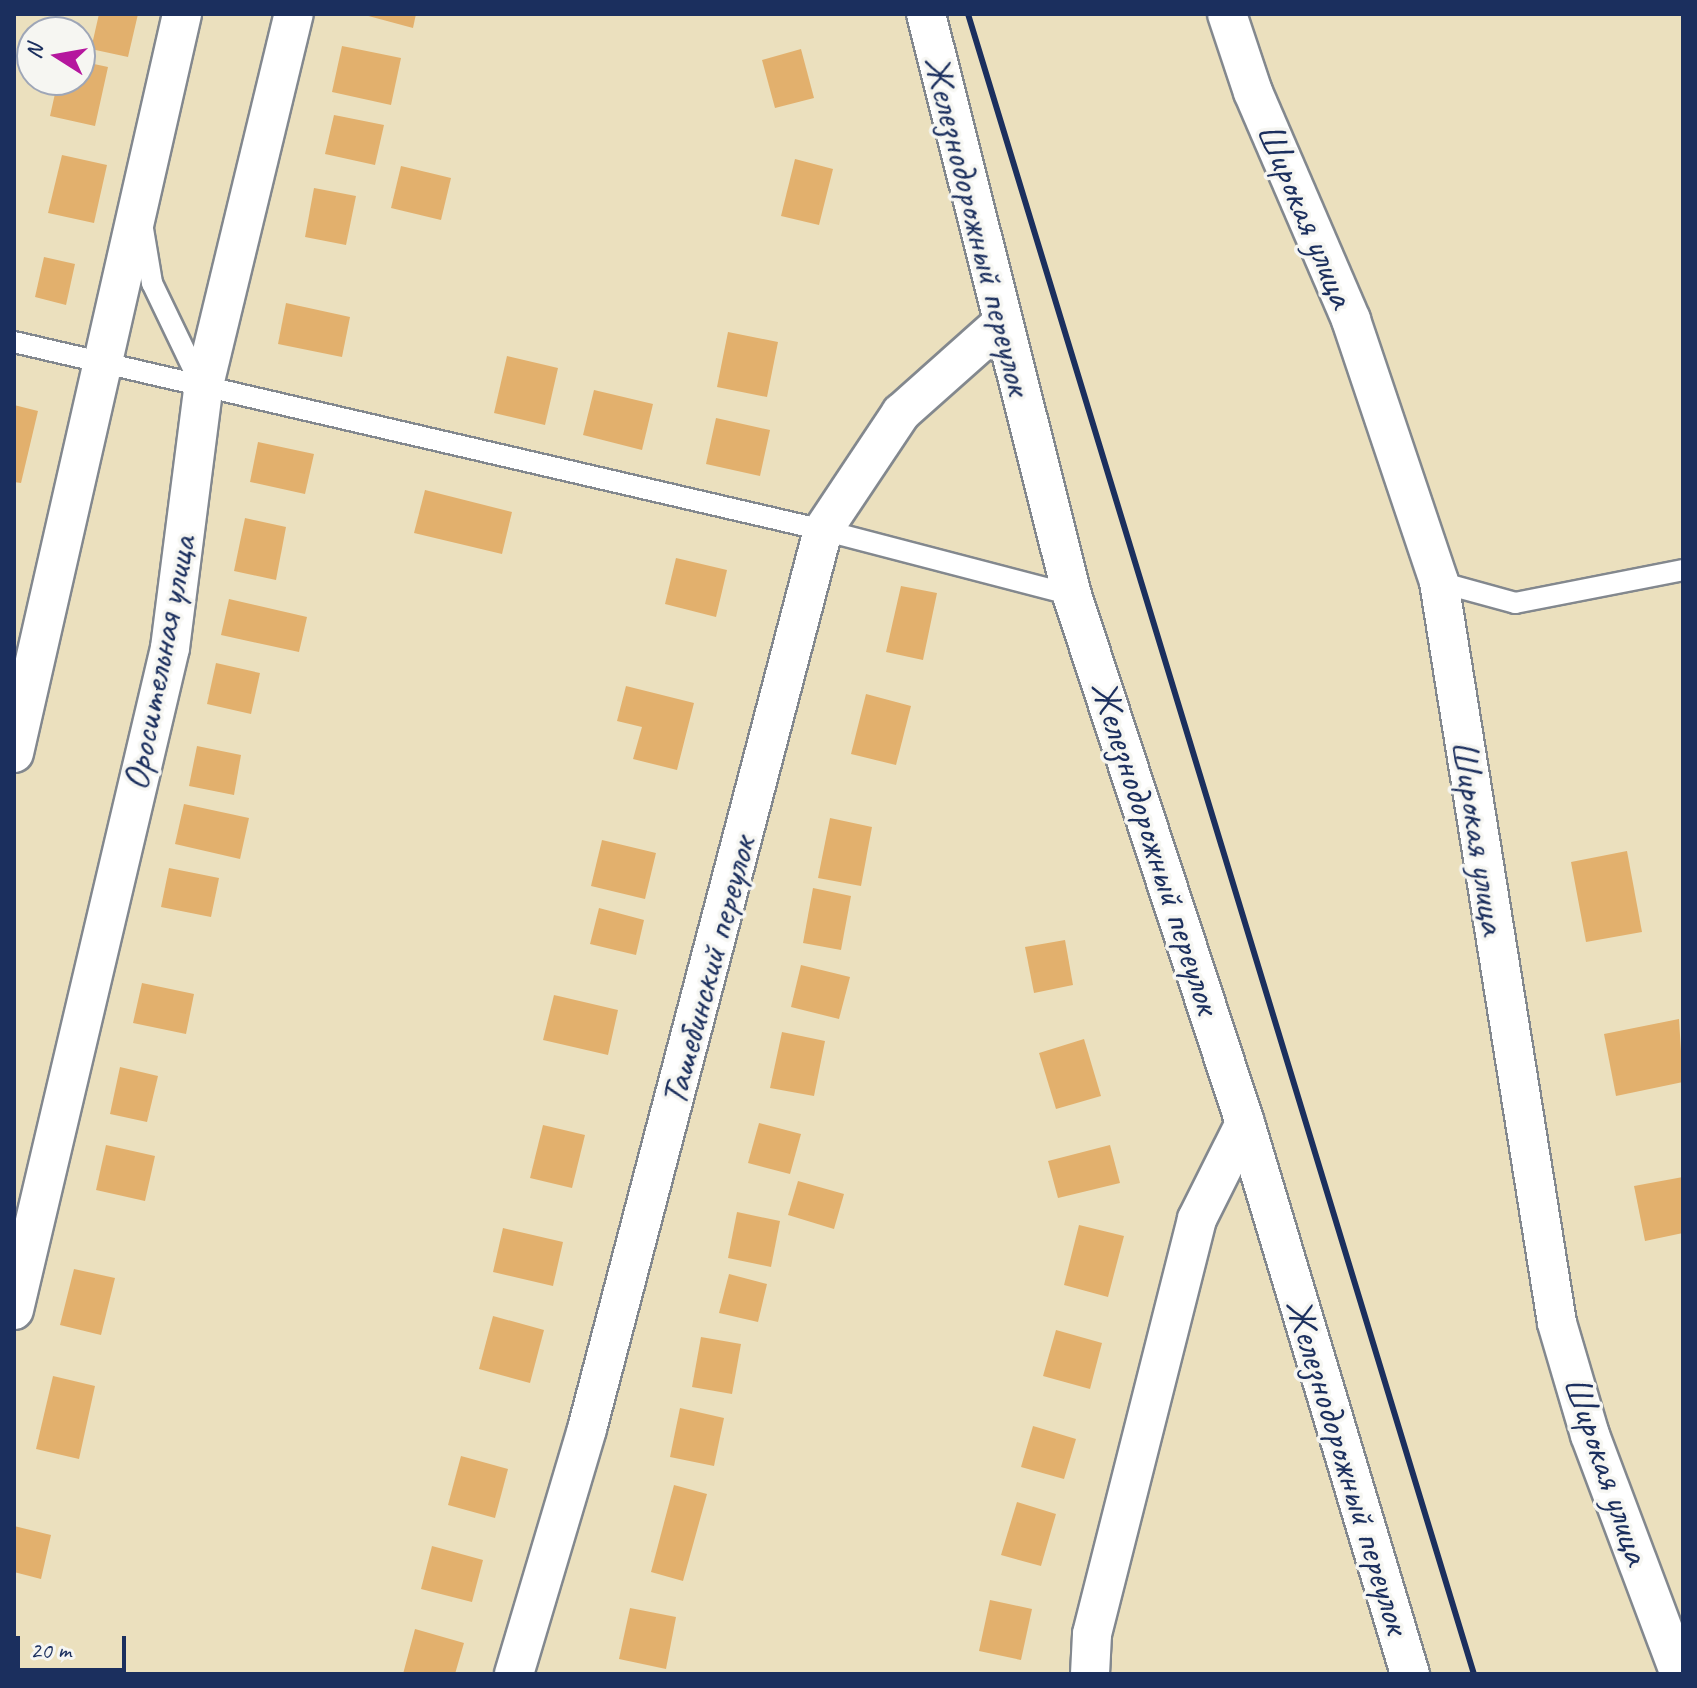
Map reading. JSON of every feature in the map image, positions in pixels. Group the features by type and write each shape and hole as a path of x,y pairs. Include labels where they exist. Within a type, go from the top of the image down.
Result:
{"street":[{"path":"14,753 182,14"},
{"name":"Оросительная улица","path":"14,1310 170,648 203,389 294,14"},
{"name":"Железнодорожный переулок","path":"926,14 1001,324 1072,595 1245,1123 1410,1674"},
{"name":"Широкая улица","path":"1227,14 1253,92 1351,320 1439,582 1557,1323 1590,1435 1680,1674"},
{"name":"Ташебинский переулок","path":"514,1674 591,1414 823,530 901,413 1001,324"},
{"path":"1090,1674 1092,1634 1197,1219 1245,1123"}],"lane":[{"path":"138,198 152,283 203,389"},
{"path":"14,342 203,389 823,530 1072,595"},
{"path":"1439,582 1515,603 1683,570"}],"building":[{"path":"99,14 138,14 128,57 96,50"},
{"path":"361,14 416,14 413,28"},
{"path":"342,46 401,58 391,105 332,92"},
{"path":"801,49 814,98 775,108 762,60"},
{"path":"96,64 108,67 95,126 50,116 54,96 96,96"},
{"path":"334,115 384,125 375,165 325,154"},
{"path":"62,155 107,165 94,223 48,213"},
{"path":"795,159 833,169 819,225 781,216"},
{"path":"401,166 451,178 441,220 391,208"},
{"path":"314,188 356,196 346,245 305,237"},
{"path":"44,257 75,264 66,305 35,297"},
{"path":"286,303 350,317 342,357 278,344"},
{"path":"728,332 778,342 767,397 717,387"},
{"path":"507,356 558,368 545,425 494,413"},
{"path":"594,390 653,404 642,450 583,435"},
{"path":"14,405 38,411 21,483 14,482"},
{"path":"716,418 770,430 760,476 706,464"},
{"path":"258,442 314,454 305,494 250,482"},
{"path":"425,490 512,512 502,554 414,533"},
{"path":"245,518 286,527 276,580 234,571"},
{"path":"676,558 727,570 716,617 665,604"},
{"path":"901,586 937,593 923,660 886,652"},
{"path":"229,599 307,617 299,652 221,635"},
{"path":"216,663 260,673 251,714 207,704"},
{"path":"626,686 694,703 677,770 633,759 642,727 617,721"},
{"path":"866,694 911,706 896,765 851,754"},
{"path":"197,746 241,755 234,795 189,786"},
{"path":"184,804 249,818 240,859 175,844"},
{"path":"830,818 872,827 861,886 818,878"},
{"path":"602,840 656,853 645,899 591,886"},
{"path":"1627,851 1642,932 1586,942 1571,862"},
{"path":"169,868 219,878 211,917 161,907"},
{"path":"813,888 851,896 841,950 803,943"},
{"path":"599,908 644,920 636,955 590,944"},
{"path":"1065,940 1073,985 1034,993 1025,947"},
{"path":"801,965 850,977 839,1019 791,1007"},
{"path":"142,983 194,994 186,1034 133,1023"},
{"path":"554,995 618,1010 608,1055 543,1040"},
{"path":"1679,1019 1683,1082 1616,1096 1604,1034"},
{"path":"782,1032 825,1041 814,1096 770,1088"},
{"path":"1084,1039 1101,1096 1056,1109 1039,1053"},
{"path":"120,1067 158,1076 147,1122 110,1114"},
{"path":"759,1123 801,1134 790,1174 748,1163"},
{"path":"543,1125 585,1135 572,1188 530,1178"},
{"path":"106,1145 155,1156 145,1201 96,1190"},
{"path":"1110,1145 1120,1183 1058,1198 1048,1161"},
{"path":"1683,1177 1683,1233 1645,1241 1634,1186"},
{"path":"798,1181 844,1194 834,1229 788,1215"},
{"path":"737,1212 780,1221 771,1267 728,1258"},
{"path":"1079,1225 1124,1236 1108,1297 1064,1285"},
{"path":"503,1228 563,1242 553,1286 493,1272"},
{"path":"74,1269 115,1278 101,1335 60,1325"},
{"path":"729,1274 767,1284 758,1322 719,1313"},
{"path":"493,1316 544,1330 530,1383 479,1369"},
{"path":"1056,1330 1102,1343 1090,1389 1043,1376"},
{"path":"701,1337 741,1344 732,1394 692,1387"},
{"path":"53,1376 95,1386 79,1459 36,1449"},
{"path":"680,1408 724,1418 714,1466 670,1457"},
{"path":"1033,1426 1076,1439 1064,1479 1021,1467"},
{"path":"461,1456 508,1469 495,1518 448,1505"},
{"path":"674,1485 707,1494 683,1581 651,1572"},
{"path":"1017,1502 1056,1514 1041,1566 1001,1555"},
{"path":"14,1526 51,1535 41,1579 14,1572"},
{"path":"432,1546 483,1560 472,1602 421,1589"},
{"path":"990,1600 1032,1609 1021,1660 979,1651"},
{"path":"630,1608 676,1617 666,1669 619,1659"},
{"path":"415,1629 464,1643 455,1674 403,1674"}],"railway":[{"path":"968,14 1474,1674"}]}
